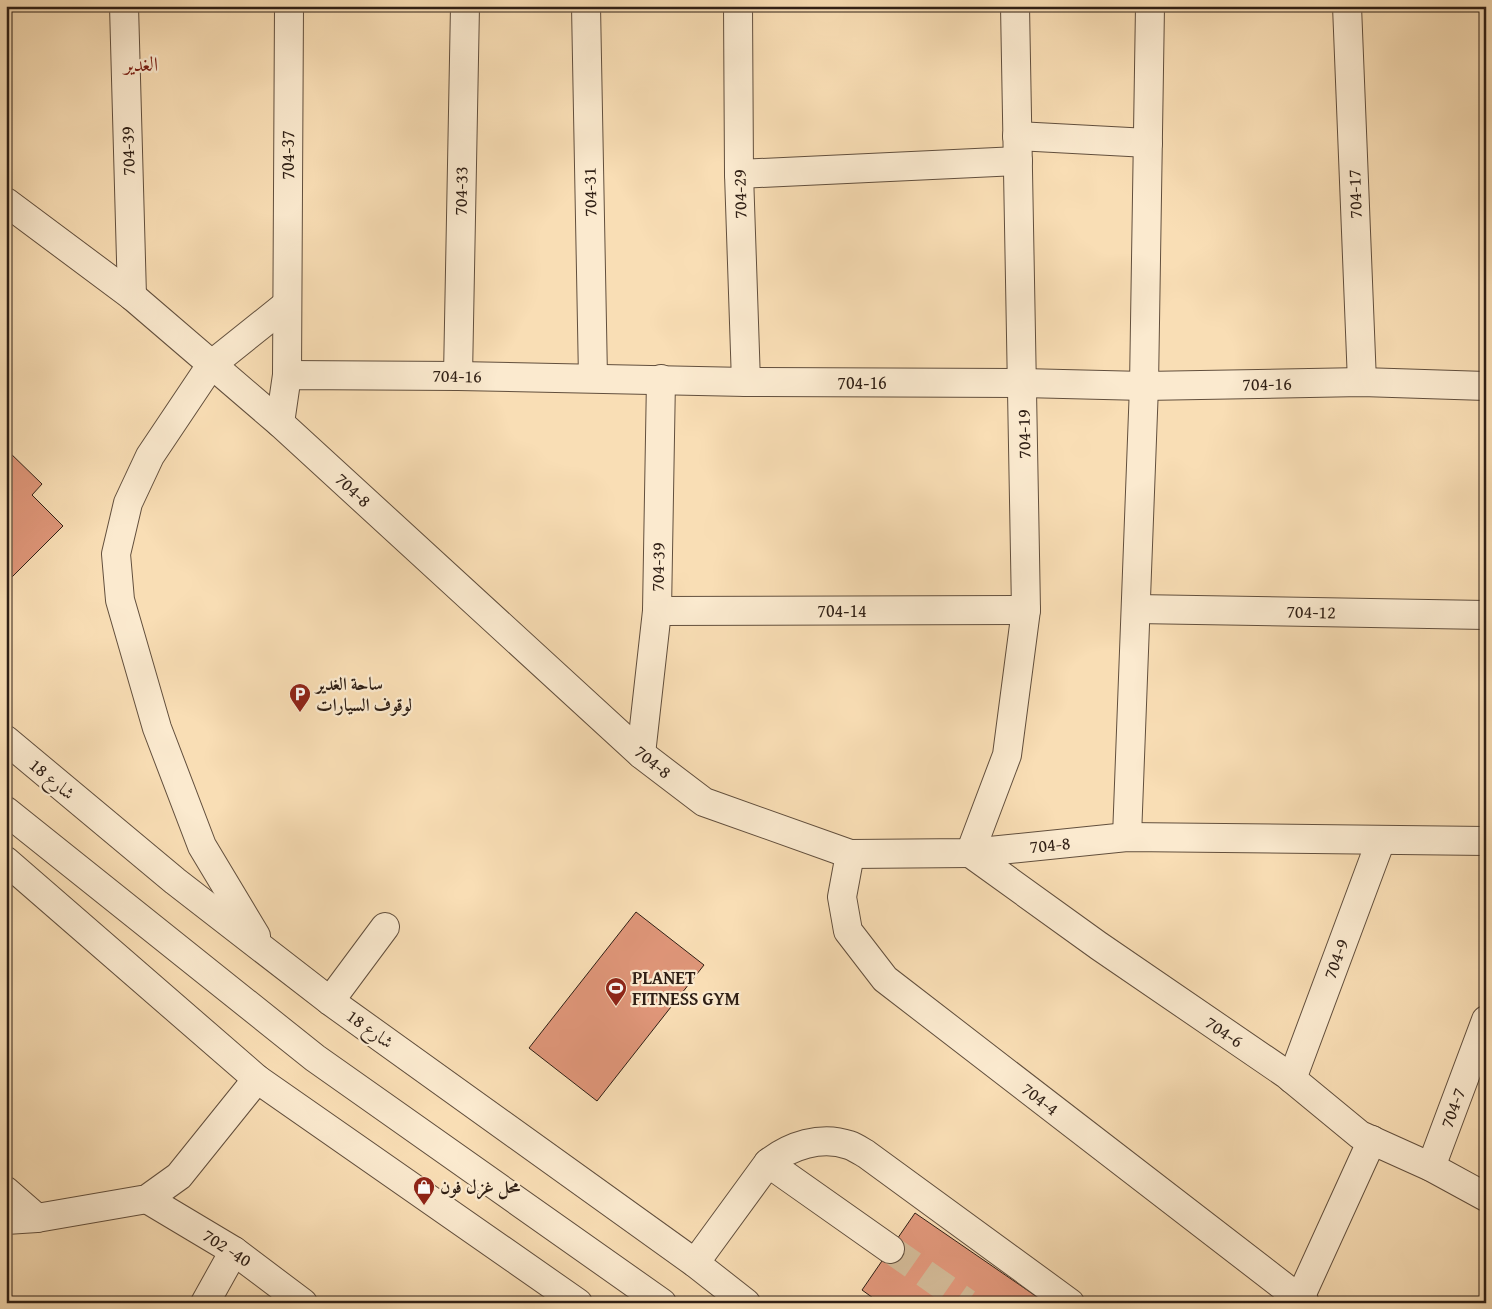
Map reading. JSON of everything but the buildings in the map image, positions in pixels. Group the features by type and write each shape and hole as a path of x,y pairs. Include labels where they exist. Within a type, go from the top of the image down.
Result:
{"street":[{"name":"704-39","path":"124,6 132,296"},
{"name":"704-37","path":"287,375 289,6"},
{"name":"704-33","path":"458,376 464,6"},
{"name":"704-31","path":"586,6 593,378"},
{"name":"704-29","path":"738,6 739,174 746,382"},
{"name":"704-19","path":"970,853 1007,755 1026,610 1015,6"},
{"path":"1127,837 1144,386 1150,6"},
{"name":"704-17","path":"1347,6 1362,382"},
{"path":"739,174 1017,149 1148,143"},
{"name":"704-8","path":"6,202 132,296 210,365 280,423 641,754 704,802 850,854 970,853 1127,837 1486,841"},
{"path":"263,948 202,846 156,728 120,600 116,554 128,503 150,456 210,365 286,305"},
{"path":"280,423 287,375"},
{"name":"704-16","path":"287,375 1144,386 1362,382 1486,386"},
{"name":"704-39","path":"641,754 658,611 661,379"},
{"name":"704-12","path":"1136,609 1486,615"},
{"name":"704-14","path":"658,611 1026,610"},
{"name":"شارع 18","path":"6,740 175,880 330,1000 746,1303"},
{"path":"6,811 315,1058 662,1303"},
{"name":"704-9","path":"1292,1079 1380,840"},
{"name":"704-6","path":"970,853 1099,946 1292,1079 1360,1135 1431,1167 1486,1197"},
{"name":"704-4","path":"850,854 842,897 848,931 885,979 1302,1300"},
{"path":"6,861 257,1078 578,1303"},
{"path":"330,1000 385,927"},
{"name":"704-7","path":"1431,1167 1486,1020"},
{"path":"6,1220 37,1218 147,1199 179,1176 257,1078"},
{"path":"1302,1300 1372,1140"},
{"path":"695,1264 768,1163 793,1147 831,1141 849,1145 866,1154 1070,1303"},
{"path":"768,1163 890,1249"},
{"path":"6,1191 37,1218"},
{"name":"702 -40","path":"147,1199 234,1251 303,1303"},
{"path":"206,1303 234,1251"}],"tunnel":[{"path":"890,1249 967,1303"}],"place":[{"name":"ساحة الغدير لوقوف السيارات","path":"300,713"},
{"name":"PLANET FITNESS GYM","path":"616,1007"},
{"name":"محل غزل فون","path":"424,1206"}],"district":[{"name":"الغدير","path":"141,64"}]}
